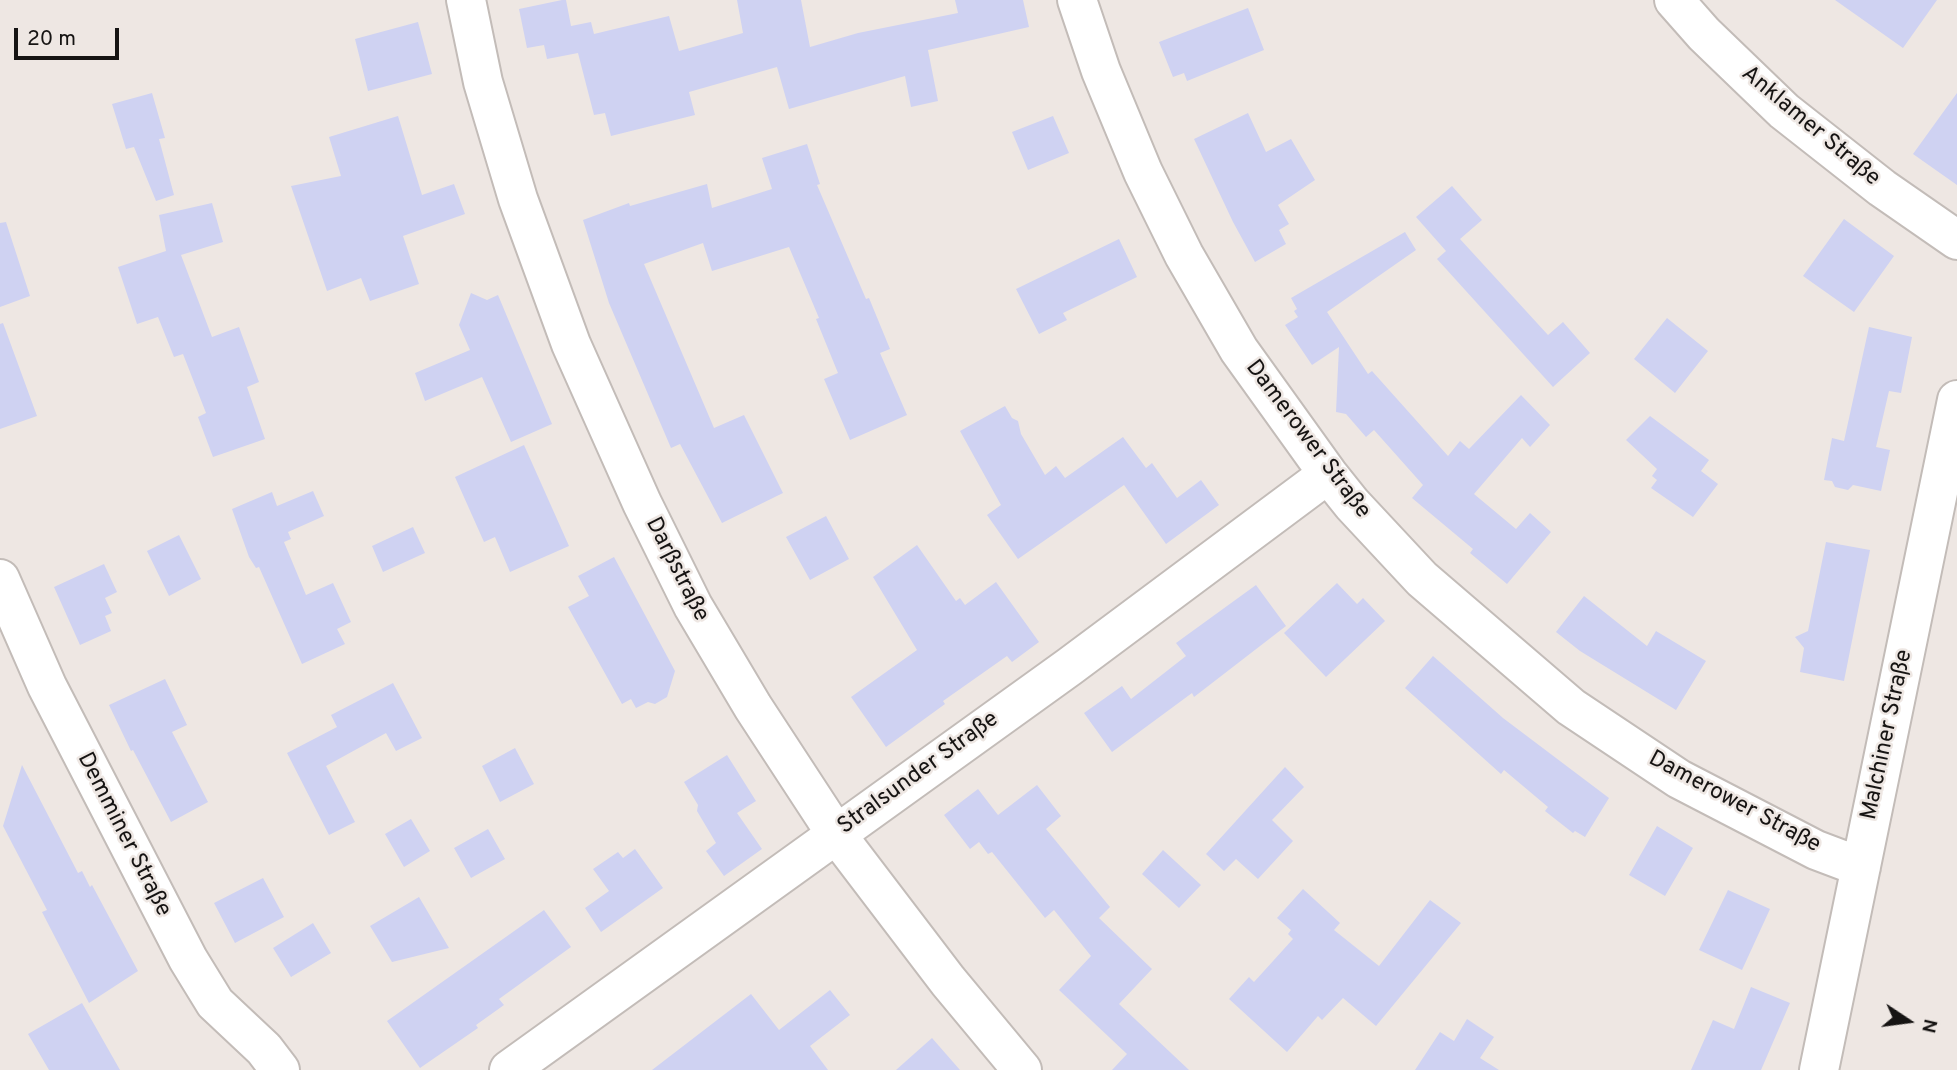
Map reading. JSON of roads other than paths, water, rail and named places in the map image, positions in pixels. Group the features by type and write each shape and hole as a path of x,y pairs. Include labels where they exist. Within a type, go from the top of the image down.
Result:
{"street":[{"name":"Darßstraße","path":"466,0 483,82 518,199 571,344 642,503 693,606 753,707 836,834 948,981 1022,1070"},
{"name":"Damerower Straße","path":"1077,0 1101,71 1143,172 1184,255 1239,349 1352,504 1422,579 1571,707 1679,779 1816,850 1861,867"},
{"name":"Anklamer Straße","path":"1674,0 1704,34 1784,111 1882,188 1957,240"},
{"name":"Malchiner Straße","path":"1819,1070 1957,400"},
{"name":"Stralsunder Straße","path":"509,1070 1069,667 1328,474"},
{"name":"Demminer Straße","path":"0,579 47,686 188,959 215,1003 264,1049 280,1070"}]}
